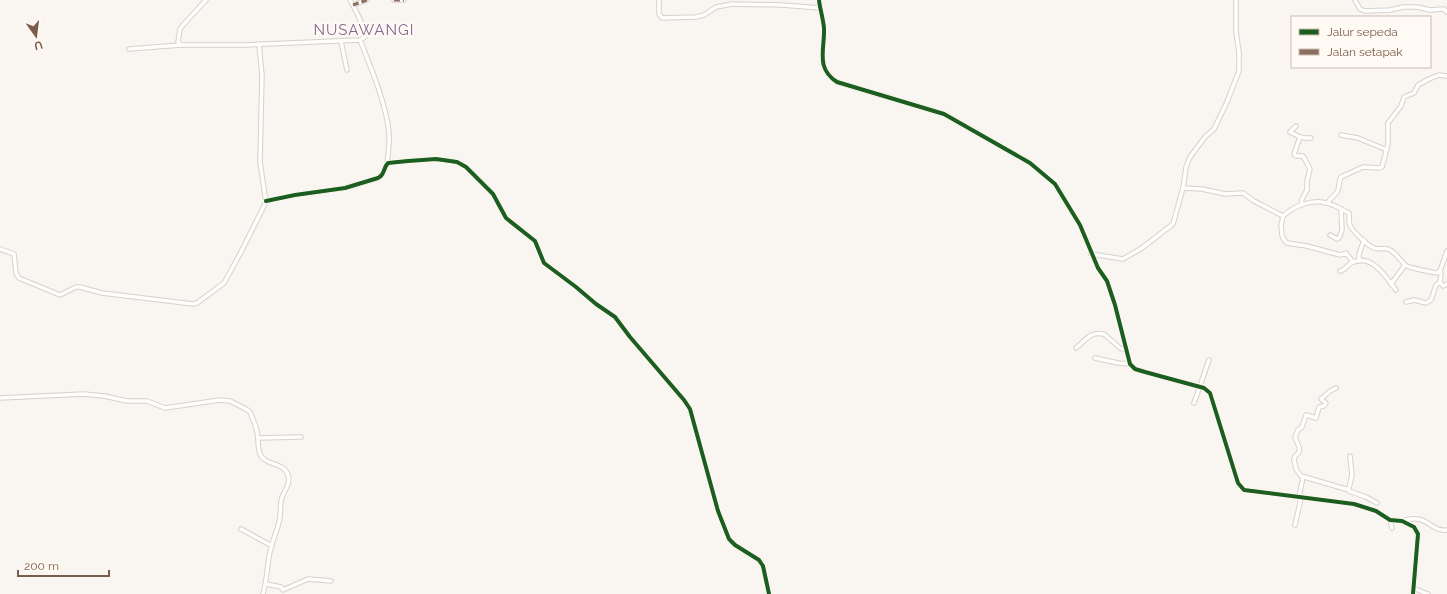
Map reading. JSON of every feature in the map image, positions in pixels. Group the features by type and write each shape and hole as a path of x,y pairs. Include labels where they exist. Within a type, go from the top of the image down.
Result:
{"street":[{"path":"181,45 178,42 180,29 206,0"},
{"path":"129,49 181,45 360,40 365,37 365,35 350,0"},
{"path":"353,5 367,0"},
{"path":"394,0 404,0"},
{"path":"659,0 659,14 662,18 704,15 716,7 732,4 782,5 820,8"},
{"path":"820,0 820,8 824,26 822,57 825,70 830,78 837,82 944,114 1030,163 1055,184 1080,225 1091,254 1107,281 1130,364 1136,369 1199,386 1208,390 1240,487 1244,490 1250,491 1354,504 1376,511 1390,520 1402,521 1412,525 1417,530 1418,534 1413,594"},
{"path":"1091,254 1123,259 1142,248 1173,224 1183,188 1186,167 1190,157 1205,137 1214,129 1239,71 1239,52 1236,32 1236,0"},
{"path":"1355,0 1360,9 1365,11 1390,10 1400,7 1414,6 1430,10 1444,9 1447,12"},
{"path":"266,201 295,195 345,188 378,178 383,175 387,164 389,137 387,122 374,75 360,40"},
{"path":"342,41 347,70"},
{"path":"0,249 14,254 16,273 19,278 59,295 63,295 76,287 80,287 102,293 193,304 197,303 224,283 266,201 260,162 262,75 259,44"},
{"path":"1327,203 1338,191 1341,177 1363,167 1382,167 1388,143 1388,123 1400,107 1404,97 1414,93 1418,85 1429,79 1440,75 1447,76"},
{"path":"1296,126 1290,133 1300,137 1311,138"},
{"path":"1341,135 1358,138 1387,150"},
{"path":"1300,137 1294,154 1296,156 1303,155 1310,169 1307,181 1307,190 1302,199 1301,205"},
{"path":"387,164 408,160 436,159 462,164 493,194 506,218 535,241 542,261 546,266 615,317 690,409 716,502 729,539 735,545 759,560 763,566 769,594"},
{"path":"1183,188 1202,189 1225,194 1243,193 1254,201 1283,216"},
{"path":"1352,262 1346,253 1340,255 1307,246 1287,243 1282,235 1281,226 1283,216 1293,208 1307,203 1327,203 1350,214 1350,226 1352,230 1374,248 1390,250 1400,258 1405,265 1411,268 1431,271 1434,273 1440,271"},
{"path":"1330,235 1337,239 1339,238 1342,228 1340,216 1341,209"},
{"path":"1359,261 1358,255 1364,240"},
{"path":"1406,302 1414,300 1424,303 1432,298 1436,285 1440,282 1442,272 1440,271 1447,251"},
{"path":"1340,271 1345,269 1348,264 1352,262 1366,261 1374,266 1396,290"},
{"path":"1391,284 1405,265"},
{"path":"1440,282 1443,286 1447,284"},
{"path":"1076,348 1092,334 1104,334 1126,351"},
{"path":"1095,358 1130,364"},
{"path":"1194,403 1209,360"},
{"path":"1336,388 1322,398 1321,400 1326,403 1324,406 1319,407 1316,418 1306,416 1302,427 1296,433 1296,440 1300,449 1299,454 1295,456 1294,464 1303,477 1349,490 1352,493 1366,497 1377,503"},
{"path":"0,398 84,394 104,396 127,401 147,401 165,408 220,400 230,401 250,412 256,427 259,453 266,461 285,470 288,473 289,481 281,501 279,524 272,546 263,594"},
{"path":"258,438 301,437"},
{"path":"1349,490 1352,475 1350,456"},
{"path":"1295,525 1303,477"},
{"path":"1402,521 1408,519 1422,519 1438,529 1447,530"},
{"path":"1390,520 1392,528"},
{"path":"241,529 272,546"},
{"path":"266,584 281,587 283,590 308,579 331,581"},
{"path":"1413,588 1428,594"}],"marked path":[{"path":"353,5 367,0"},
{"path":"394,0 404,0"}],"cycle path":[{"path":"819,0 824,28 823,64 830,77 837,82 944,114 1030,163 1055,184 1080,225 1098,268 1107,281 1115,305 1130,364 1135,369 1204,388 1210,393 1238,483 1244,490 1354,504 1376,511 1390,520 1402,521 1414,527 1418,534 1413,594"},
{"path":"266,201 295,195 345,188 378,178 382,175 388,163 436,159 457,162 466,167 493,194 506,218 535,241 544,263 615,317 630,337 684,400 690,409 718,511 729,539 735,545 759,560 763,566 769,594"}],"district":[{"name":"NUSAWANGI","path":"364,30"}]}
